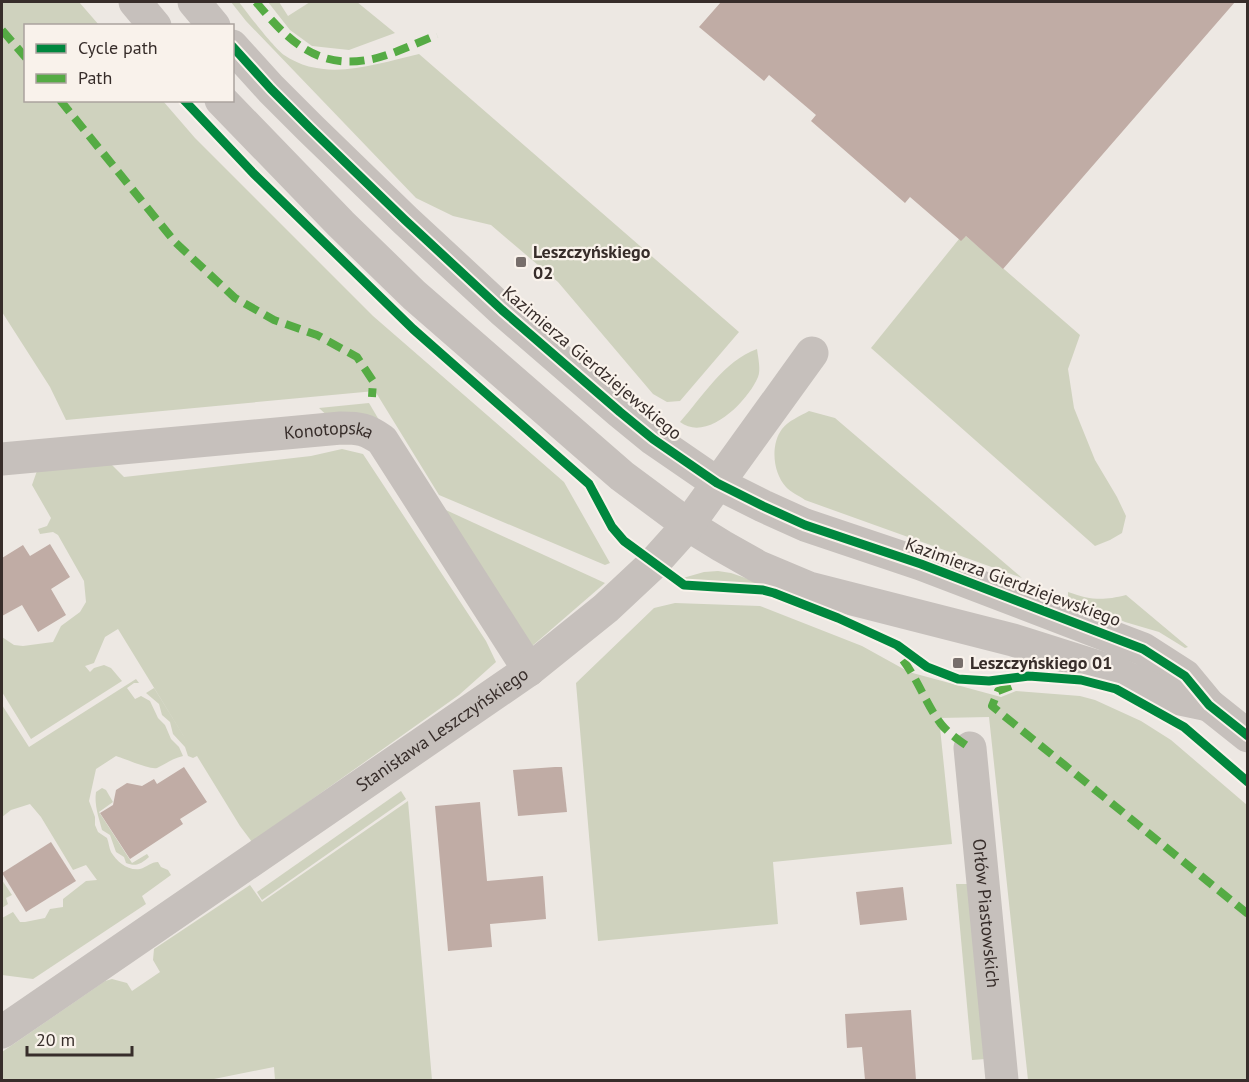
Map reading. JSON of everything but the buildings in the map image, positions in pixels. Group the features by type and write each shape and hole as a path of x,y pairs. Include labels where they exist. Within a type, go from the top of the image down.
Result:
{"street":[{"path":"135,2 153,24"},
{"path":"194,2 212,24"},
{"name":"Kazimierza Gierdziejewskiego","path":"234,48 310,128 502,310 645,432 717,483 806,525 932,568 1133,644 1185,676 1209,705 1248,736"},
{"name":"Kazimierza Gierdziejewskiego","path":"223,102 414,295 622,476 688,525 722,546 759,567 809,588 1013,639 1111,671 1170,697 1209,705"},
{"name":"Stanisława Leszczyńskiego","path":"3,1027 529,670 606,608 653,564 688,525 812,353"},
{"name":"Konotopska","path":"2,459 341,428 358,428 369,431 381,440 529,670"},
{"name":"Orłów Piastowskich","path":"970,748 1002,1080"}],"green space":[{"path":"2,2 79,2 98,24 24,24 24,102 164,102 195,138 373,316 564,482 610,563 605,565 439,495 375,391 66,420 50,387 2,312"},
{"path":"231,2 239,2 267,38 284,55 316,68 350,69 419,54 739,332 680,401 667,402 653,394 558,282 491,225 453,216 416,198 246,21"},
{"path":"268,2 279,2 288,16 310,2 357,2 395,33 349,50 312,46 290,30"},
{"path":"966,236 1080,335 1068,369 1074,408 1095,460 1126,516 1122,533 1110,540 1095,546 871,348 959,239"},
{"path":"757,349 758,377 753,387 736,407 714,423 702,427 691,427 680,422 724,371 734,362"},
{"path":"369,403 379,420 332,420 319,408"},
{"path":"809,411 835,418 1022,578 805,500 790,491 778,474 775,459 776,443 785,426"},
{"path":"342,449 363,454 486,641 496,662 459,695 252,842 197,756 193,758 188,756 185,747 173,734 170,722 162,715 159,704 146,693 154,688 191,748 118,629 105,637 94,663 85,666 90,672 104,665 111,668 122,681 31,739 2,692 2,637 14,645 23,646 53,642 61,626 80,612 86,602 84,581 58,535 53,532 40,534 38,529 47,526 51,518 32,485 38,468 107,460 124,477 311,456"},
{"path":"435,505 605,583 531,647"},
{"path":"718,571 731,573 763,584 683,578"},
{"path":"1068,592 1097,599 1126,595 1188,647 1185,648 1159,632 1125,622 1068,597"},
{"path":"675,603 760,606 862,646 909,672 1001,697 1016,691 1080,696 1095,700 1141,721 1171,740 1247,805 1247,1080 1028,1080 989,717 939,718 952,844 773,862 778,924 598,941 576,683 654,608"},
{"path":"136,679 139,683 134,683 127,688 135,699 141,696 150,701 158,718 165,725 171,739 179,747 183,756 154,768 116,756 96,769 89,801 98,832 107,838 111,852 116,859 127,867 136,869 158,862 171,875 142,896 146,904 33,979 2,975 2,918 13,912 20,922 45,918 50,909 63,907 63,899 86,881 97,880 86,865 73,870 41,817 30,804 11,810 2,817 2,705 29,747"},
{"path":"102,788 106,790 113,802 99,812 132,863 147,854 149,857 141,863 133,865 126,863 124,857 116,852 110,835 102,830 97,811 96,792"},
{"path":"401,791 406,799 262,900 257,892"},
{"path":"408,801 432,1080 275,1080 274,1067 209,1080 2,1080 2,1052 105,981 112,979 127,983 132,991 160,972 153,960 154,949 250,885 262,902"},
{"path":"2,880 12,895 6,898 8,904 2,908"},
{"path":"956,884 970,884 986,1059 972,1060"}],"marked path":[{"path":"256,2 291,39 303,48 332,60 349,62 367,60 393,53 437,35"},
{"path":"2,30 24,56"},
{"path":"62,102 175,242 235,298 274,320 317,335 357,357 373,381 372,397"},
{"path":"903,660 941,724 970,748"},
{"path":"1011,686 998,691 992,706 1248,914"}],"cycle path":[{"path":"234,48 310,128 502,310 653,439 717,483 805,525 921,564 1143,649 1185,676 1209,705 1248,736"},
{"path":"186,102 253,173 413,329 589,484 612,527 624,541 684,585 763,590 774,593 838,618 897,645 927,667 958,679 989,681 1029,676 1081,680 1116,689 1184,727 1248,782"}],"place":[{"name":"Leszczyńskiego 02","path":"521,262"},
{"name":"Leszczyńskiego 01","path":"958,663"}]}
